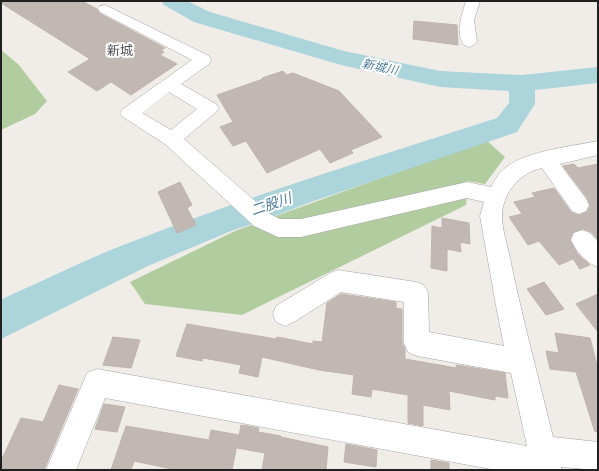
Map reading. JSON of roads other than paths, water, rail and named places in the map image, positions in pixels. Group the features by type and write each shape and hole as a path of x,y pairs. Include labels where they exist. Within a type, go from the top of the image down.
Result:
{"street":[{"path":"469,42 467,20 473,1"},
{"path":"105,9 203,60 129,113 172,139 204,166 245,206 262,220 278,228 301,228 467,190 496,197"},
{"path":"169,84 210,108 172,139"},
{"path":"545,461 509,311 492,216 496,197 503,183 515,171 529,163 598,148"},
{"path":"546,159 579,205"},
{"path":"582,240 598,257"},
{"path":"285,314 338,281 416,293 417,344 521,362"},
{"path":"61,470 97,383 545,461 598,457"}],"waterway":[{"name":"新城川","path":"171,1 202,17 341,58 440,79 522,83"},
{"name":"新城川","path":"522,83 598,75"},
{"name":"二股川","path":"1,321 15,312 136,255 222,221 259,209 297,194 507,125 522,104 522,83"}],"district":[{"name":"新城","path":"120,50"}]}
